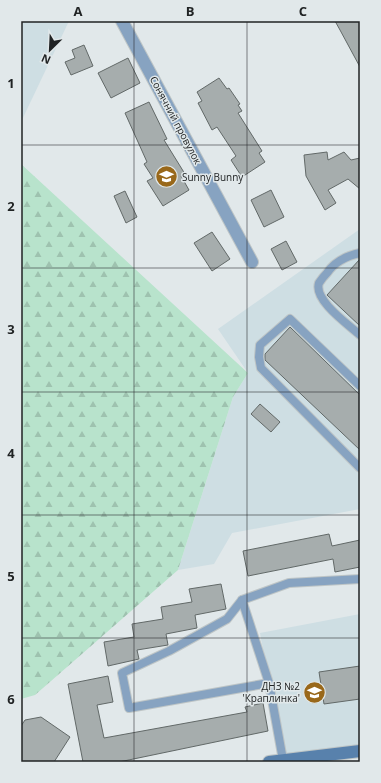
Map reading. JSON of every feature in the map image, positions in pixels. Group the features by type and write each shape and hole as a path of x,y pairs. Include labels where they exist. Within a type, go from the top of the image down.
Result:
{"street":[{"name":"Сонячний провулок","path":"122,21 252,262"},
{"path":"269,762 360,751"}],"lane":[{"path":"360,253 344,256 330,268 319,284 320,296 325,304 360,335"},
{"path":"360,386 290,319 260,345 259,357 261,368 360,468"},
{"path":"269,683 129,708 122,673 169,651 227,619 242,600 289,583 360,579"},
{"path":"242,600 269,683 283,760"}],"shaded area":[{"path":"21,21 69,21 21,122"},
{"path":"360,229 360,509 232,533 214,564 178,570 233,397 248,373 218,329"},
{"name":"ДНЗ №2 'Краплинка'","path":"360,614 360,751 283,760 260,633"}],"green space":[{"path":"21,164 248,373 233,397 178,570 35,695 21,699"}],"building":[{"path":"335,21 360,21 360,67 340,30"},
{"path":"84,45 93,66 71,75 65,62 75,58 72,50"},
{"path":"128,58 140,83 111,98 98,73"},
{"path":"219,78 227,89 229,88 240,104 238,105 242,111 238,113 262,151 259,153 265,162 242,177 231,160 236,156 217,127 212,130 198,103 202,101 197,92"},
{"path":"149,102 167,139 164,140 185,174 181,176 189,190 163,206 147,181 153,178 144,164 147,162 125,113"},
{"path":"327,152 328,160 344,152 351,160 360,158 360,189 348,179 328,190 336,203 325,210 306,176 304,155"},
{"path":"271,190 284,217 264,227 251,200"},
{"path":"125,191 137,217 126,223 114,196"},
{"path":"212,232 230,259 212,271 194,243"},
{"path":"286,241 297,262 282,270 271,249"},
{"path":"360,259 360,326 327,295"},
{"path":"290,327 360,395 360,450 265,360 265,354"},
{"path":"260,404 280,422 271,432 251,414"},
{"path":"329,534 332,546 360,540 360,567 335,572 333,559 248,576 243,551"},
{"path":"221,584 226,609 195,615 197,628 166,634 168,645 137,650 139,659 108,666 104,642 134,637 132,624 163,619 161,607 192,602 189,589"},
{"path":"360,666 360,699 324,704 319,672"},
{"path":"108,676 113,702 97,705 104,738 247,712 245,707 263,703 268,731 119,762 83,762 68,684"},
{"path":"41,717 70,737 54,762 21,762 21,726 25,720"}],"place":[{"name":"Sunny Bunny","path":"167,177"},
{"name":"ДНЗ №2 'Краплинка'","path":"315,692"}]}
